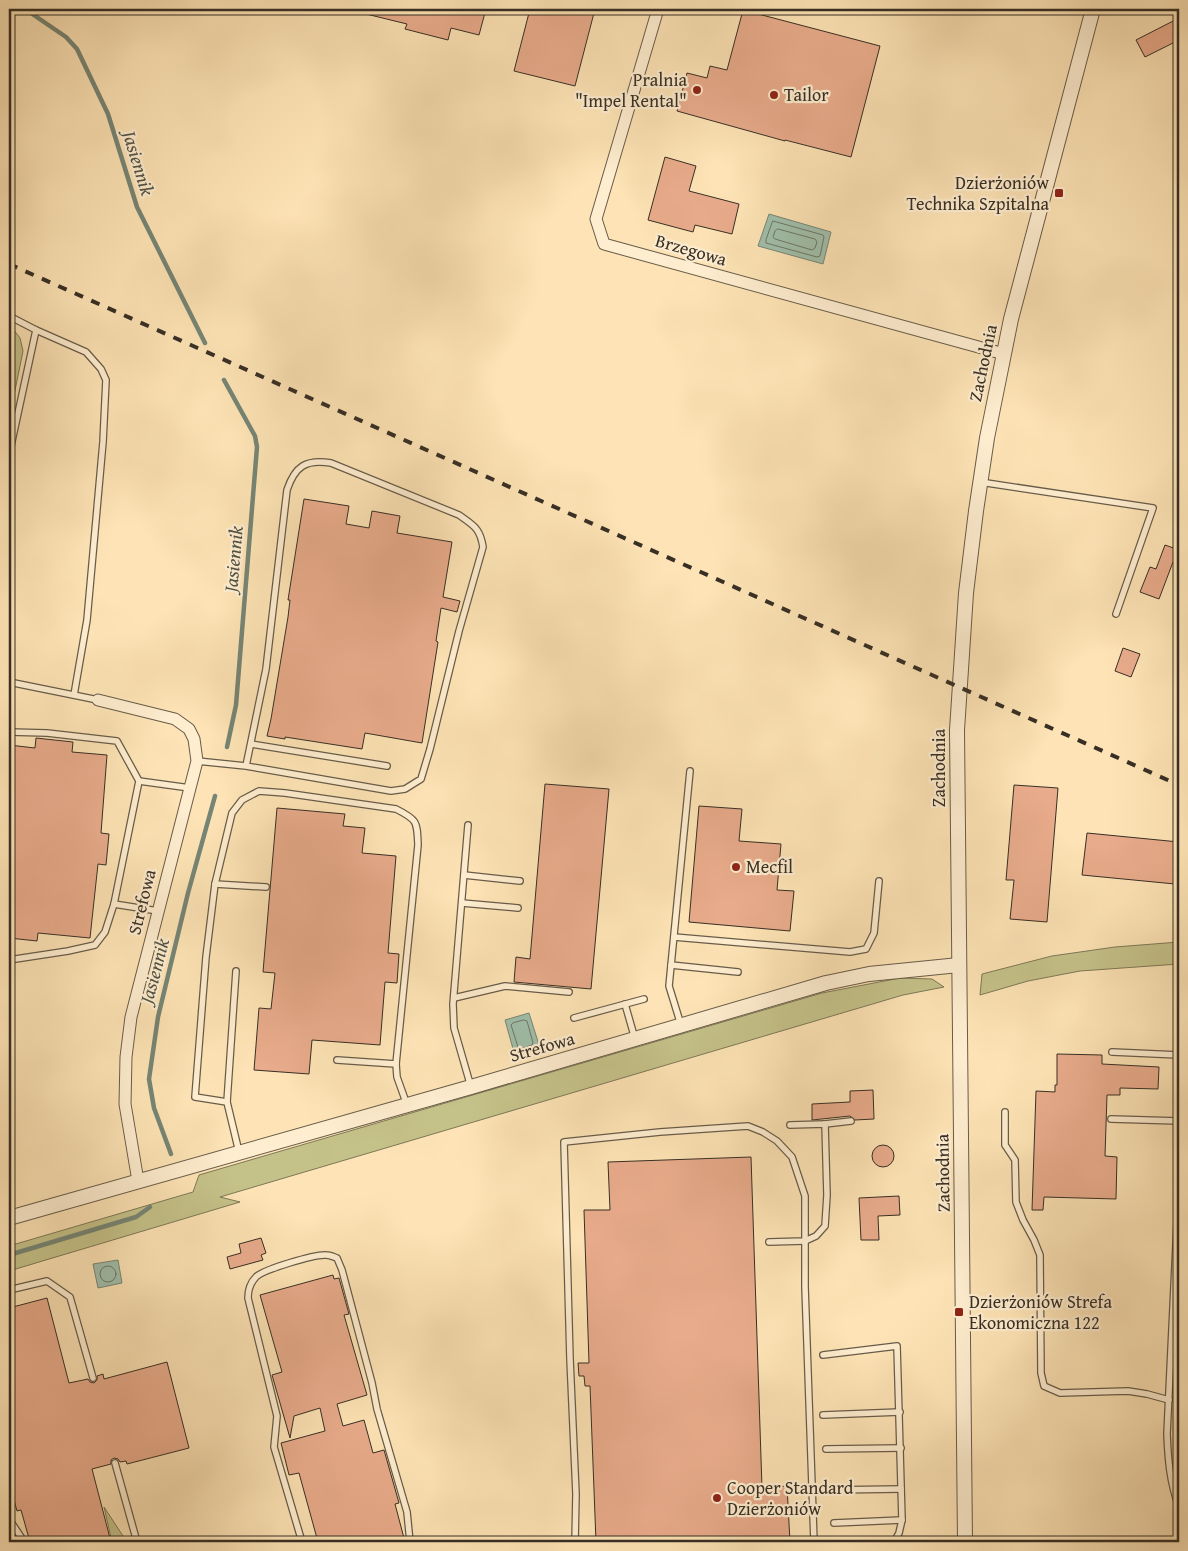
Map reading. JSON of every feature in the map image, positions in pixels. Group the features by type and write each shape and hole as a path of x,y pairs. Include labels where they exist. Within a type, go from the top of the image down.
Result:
{"street":[{"name":"Brzegowa","path":"658,9 596,219 604,244 1004,354"},
{"name":"Zachodnia","path":"965,1542 958,713 966,593 980,482 1004,354 1094,9"},
{"name":"Strefowa","path":"98,700 175,719 189,729 194,739 197,761 131,1017 126,1057 125,1104 138,1181"},
{"name":"Strefowa","path":"9,1218 635,1040 826,983 869,974 959,965"}],"lane":[{"path":"9,316 86,352 101,369 106,380 103,442 87,620 74,695"},
{"path":"9,455 36,330"},
{"path":"197,761 246,766 392,791 405,789 421,779 483,547 481,536 476,527 459,515 331,463 319,461 306,463 298,470 291,478 288,490 266,669 246,766"},
{"path":"980,482 1154,508 1116,614"},
{"path":"9,682 98,700"},
{"path":"9,732 47,733 117,740 139,780 114,904 104,932 95,945 9,960"},
{"path":"251,744 387,766"},
{"path":"681,1025 669,986 690,771"},
{"path":"139,780 190,788"},
{"path":"227,1102 195,1097 206,957 215,884 232,813 242,800 259,791 285,792 396,809 411,816 417,826 418,845 396,1064 397,1077 407,1105"},
{"path":"468,826 454,998 454,1028 471,1087"},
{"path":"464,875 520,881"},
{"path":"674,937 850,952 866,950 874,933 878,881"},
{"path":"215,884 266,887"},
{"path":"462,903 518,908"},
{"path":"114,904 158,910"},
{"path":"671,965 738,972"},
{"path":"236,971 227,1102 239,1152"},
{"path":"454,998 505,986 569,992"},
{"path":"574,1018 644,999"},
{"path":"625,1004 635,1040"},
{"path":"1112,1052 1179,1055"},
{"path":"337,1060 396,1064"},
{"path":"1005,1112 1005,1145 1016,1160 1016,1202 1040,1255 1040,1373 1044,1386 1060,1393 1128,1391 1169,1400"},
{"path":"1111,1119 1179,1122"},
{"path":"790,1125 850,1121"},
{"path":"769,1242 805,1241 816,1236 825,1226 827,1195 825,1124"},
{"path":"575,1542 576,1494 564,1142 660,1132 748,1126 763,1132 777,1141 792,1157 805,1196 805,1302 814,1542"},
{"path":"1179,1181 1167,1434 1169,1472 1173,1492 1179,1507"},
{"path":"302,1542 274,1447 277,1416 248,1292 257,1275 283,1265 327,1254 337,1258 342,1270 370,1373 377,1408 407,1512 410,1542"},
{"path":"9,1290 47,1281 70,1297 93,1378"},
{"path":"823,1355 897,1346 902,1520 894,1542"},
{"path":"823,1415 900,1412"},
{"path":"826,1449 901,1448"},
{"path":"115,1463 137,1542"},
{"path":"829,1490 901,1489"},
{"path":"9,1519 22,1537 22,1542"},
{"path":"834,1523 902,1520"}],"shaded area":[{"path":"9,324 20,338 23,351 9,420"},
{"path":"1179,942 1179,964 1080,971 1028,981 980,995 982,974 1052,956 1115,947"},
{"path":"900,978 932,979 944,987 903,995 220,1197 240,1202 9,1271 9,1246 193,1192 199,1175 822,993"},
{"path":"104,1507 127,1542 112,1542"}],"water":[{"path":"769,214 831,232 823,264 758,246"},
{"path":"529,1013 540,1048 515,1056 505,1020"},
{"path":"118,1260 122,1283 98,1288 93,1264"}],"building":[{"path":"363,9 486,9 479,35 451,28 448,40 405,29 407,24 362,13"},
{"path":"530,9 595,9 575,86 514,71"},
{"name":"Tailor","path":"743,10 880,46 851,157 677,111 687,73 707,78 710,66 727,70"},
{"path":"1179,18 1179,40 1145,57 1136,40"},
{"path":"665,157 696,166 689,191 739,204 732,234 695,225 693,232 648,220"},
{"path":"304,499 349,506 346,524 369,528 372,511 400,516 397,533 452,542 443,597 460,601 457,612 441,608 436,641 438,642 422,743 365,733 362,749 267,736 288,617 290,600 288,600"},
{"path":"1165,545 1179,550 1179,565 1173,562 1159,599 1140,592 1150,567 1156,569"},
{"path":"1123,648 1140,654 1131,677 1115,671"},
{"path":"36,738 73,742 72,752 107,755 101,833 109,834 106,865 98,864 90,938 38,933 37,941 9,938 9,745 35,748"},
{"path":"545,784 609,789 591,989 514,982 516,957 530,959"},
{"path":"1014,785 1058,788 1047,922 1010,919 1014,880 1006,880"},
{"name":"Mecfil","path":"699,806 742,809 739,841 781,844 777,890 794,891 790,931 689,922"},
{"path":"277,808 345,814 343,826 365,828 362,853 396,856 388,953 399,954 397,983 385,982 380,1045 312,1040 309,1074 254,1070 259,1008 271,1009 275,973 263,972"},
{"path":"1087,833 1179,842 1175,884 1082,875"},
{"path":"1057,1054 1102,1055 1102,1064 1159,1067 1158,1089 1120,1088 1120,1095 1107,1095 1105,1156 1117,1157 1116,1199 1044,1197 1043,1210 1032,1210 1036,1091 1055,1092 1055,1085 1057,1085"},
{"path":"873,1090 874,1119 855,1120 850,1116 812,1120 812,1104 850,1102 850,1091"},
{"path":"883,1145 891,1148 894,1156 891,1164 883,1167 875,1164 872,1156 875,1148"},
{"path":"751,1157 762,1488 787,1486 790,1542 596,1542 590,1386 585,1386 584,1376 579,1376 578,1363 589,1363 584,1210 610,1210 608,1162"},
{"path":"899,1196 900,1215 878,1216 879,1240 861,1240 859,1198"},
{"path":"261,1238 266,1253 261,1255 263,1260 230,1269 227,1257 241,1253 239,1244"},
{"path":"333,1275 334,1279 339,1278 349,1314 344,1315 367,1395 337,1404 343,1426 364,1420 373,1453 384,1450 399,1503 395,1504 405,1542 318,1542 299,1473 289,1475 281,1443 325,1431 320,1408 294,1416 290,1438 272,1375 282,1372 260,1295"},
{"path":"47,1298 69,1383 88,1379 94,1383 97,1380 97,1376 103,1374 104,1379 167,1362 189,1448 127,1464 126,1461 120,1462 114,1458 111,1460 111,1464 92,1469 111,1542 30,1542 21,1510 17,1511 9,1482 9,1308"}],"waterway":[{"name":"Jasiennik","path":"25,9 66,37 77,49 108,114 137,207 205,343"},
{"name":"Jasiennik","path":"224,380 255,436 257,447 236,705 227,747"},
{"name":"Jasiennik","path":"171,1154 154,1108 149,1079 158,1017 188,893 215,796"},
{"name":"Jasiennik","path":"9,1255 136,1217 150,1207"}],"railway":[{"path":"9,264 1179,785"}],"place":[{"name":"Pralnia \"Impel Rental\"","path":"697,90"},
{"name":"Tailor","path":"774,95"},
{"name":"Dzierżoniów Technika Szpitalna","path":"1059,193"},
{"name":"Mecfil","path":"736,867"},
{"name":"Dzierżoniów Strefa Ekonomiczna 122","path":"959,1312"},
{"name":"Cooper Standard Dzierżoniów","path":"717,1498"}]}
